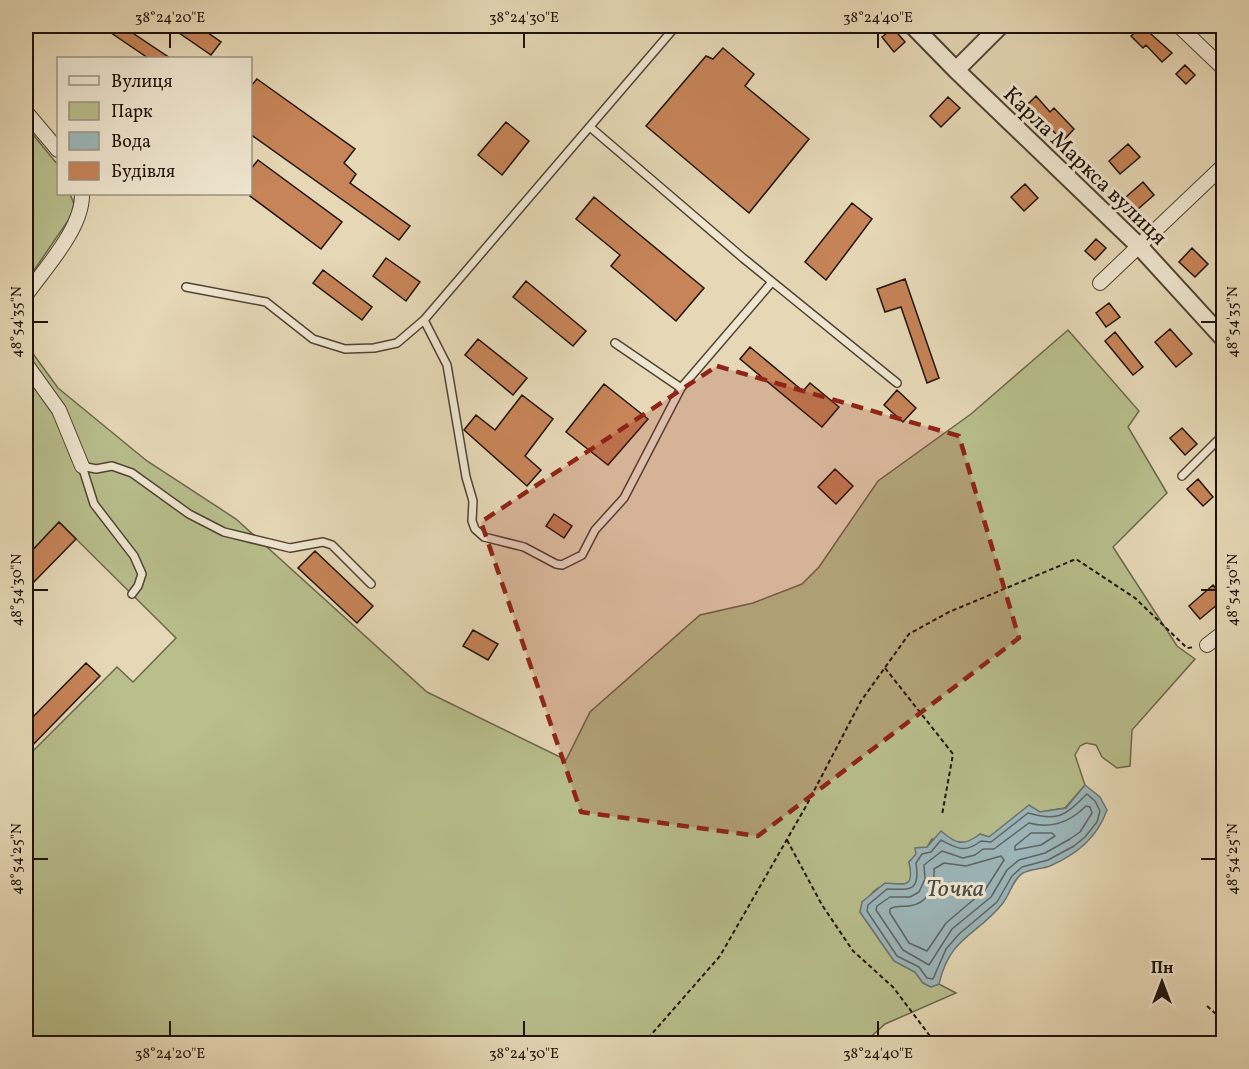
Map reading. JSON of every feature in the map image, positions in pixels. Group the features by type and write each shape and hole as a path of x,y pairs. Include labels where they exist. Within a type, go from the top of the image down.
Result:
{"street":[{"name":"Карла Маркса вулиця","path":"913,26 1139,246 1224,339"},
{"path":"956,70 1000,26"},
{"path":"1179,26 1224,69"},
{"path":"26,112 57,149"},
{"path":"1100,283 1224,165"},
{"path":"26,295 77,222 82,206 81,195"},
{"path":"26,364 59,410 82,466"},
{"path":"1207,645 1224,632"}],"lane":[{"path":"186,287 266,302 313,339 345,349 397,344 424,320 676,26"},
{"path":"590,127 772,282 897,383"},
{"path":"424,320 447,365 466,477 473,501 472,521 475,529 484,537 524,548 556,564 568,563 582,555 595,530 624,498 681,388 772,282"},
{"path":"615,343 681,388"},
{"path":"1182,476 1224,434"},
{"path":"132,594 142,574 134,556 94,504 82,466 96,469 112,466 132,473 189,514 224,532 290,548 323,542 332,545 371,584"}],"path":[{"path":"643,1044 720,956 787,840 861,701 909,634 949,612 1076,559 1135,598 1187,648 1207,645"},
{"path":"885,668 953,754 942,815"},
{"path":"787,840 822,905 853,951 893,987 936,1044"},
{"path":"1208,1006 1224,1021"}],"highlighted area":[{"path":"717,366 959,436 1019,638 758,836 581,812 481,522"}],"green space":[{"path":"26,126 57,164 57,195 70,195 76,209 26,282"},
{"path":"1068,330 1139,411 1128,427 1167,493 1113,547 1177,646 1195,659 1132,730 1130,766 1117,768 1102,757 1096,745 1086,743 1080,746 1075,755 1085,785 1065,808 1040,812 1007,824 989,837 980,834 969,843 932,839 927,847 909,862 912,877 907,884 890,884 873,891 860,912 894,961 915,972 923,983 931,987 939,984 956,993 885,1024 864,1043 26,1043 26,758 117,667 133,682 176,638 59,522 26,557 26,344 58,388 147,461 236,519 427,692 566,760 590,712 700,615 753,603 802,584 819,567 878,481 971,414"}],"water":[{"name":"Точка","path":"1085,785 1100,797 1107,810 1098,829 1085,844 1069,856 1050,866 1023,873 1014,883 1003,903 957,946 944,968 939,984 931,987 923,983 915,972 894,961 860,912 862,902 885,883 908,883 911,876 909,862 916,854 915,848 927,847 941,831 951,839 960,842 969,841 980,834 989,837 1029,805 1040,812 1066,808"}],"building":[{"path":"101,26 122,26 168,57 147,57"},
{"path":"169,26 198,26 221,42 211,55"},
{"path":"1142,26 1172,53 1162,62 1146,45 1143,48 1131,36"},
{"path":"893,28 905,42 894,52 882,37"},
{"path":"723,48 754,74 745,86 809,139 749,213 646,126 706,56 713,59"},
{"path":"1185,65 1195,75 1186,84 1176,74"},
{"path":"257,79 355,149 344,163 356,174 350,183 410,226 399,240 252,135 252,85"},
{"path":"1036,96 1050,112 1054,108 1074,129 1063,141 1027,105"},
{"path":"948,97 960,108 941,127 930,116"},
{"path":"506,122 529,141 502,175 478,155"},
{"path":"1128,144 1140,157 1120,174 1109,161"},
{"path":"258,160 342,222 321,249 250,196 252,195 252,168"},
{"path":"1143,182 1154,195 1129,217 1118,204"},
{"path":"1025,184 1038,198 1024,211 1011,197"},
{"path":"594,197 704,288 676,321 611,266 620,255 576,219"},
{"path":"852,203 872,219 826,280 805,262"},
{"path":"1096,239 1106,248 1095,260 1085,251"},
{"path":"1192,248 1208,264 1195,277 1179,262"},
{"path":"386,258 420,282 406,301 373,276"},
{"path":"323,270 372,307 362,320 313,283"},
{"path":"905,279 939,378 927,383 901,307 885,312 877,289"},
{"path":"526,281 586,331 573,346 513,297"},
{"path":"1109,303 1120,317 1106,327 1096,313"},
{"path":"1170,329 1192,354 1176,367 1155,342"},
{"path":"1115,332 1143,367 1133,375 1105,341"},
{"path":"478,339 527,378 513,395 465,355"},
{"path":"750,347 803,391 810,383 839,407 822,427 740,359"},
{"path":"604,384 648,419 608,465 566,432"},
{"path":"897,390 916,408 903,422 884,405"},
{"path":"522,395 553,419 525,456 541,470 527,486 464,430 476,415 495,430"},
{"path":"1182,428 1197,444 1185,455 1170,438"},
{"path":"835,469 853,486 836,504 818,487"},
{"path":"1198,479 1213,497 1203,506 1187,489"},
{"path":"554,514 572,526 564,538 546,526"},
{"path":"59,522 76,539 31,585 26,580 26,557"},
{"path":"315,551 373,606 357,623 298,568"},
{"path":"1213,585 1224,599 1200,619 1189,606"},
{"path":"473,630 498,644 488,660 463,646"},
{"path":"86,663 100,676 26,752 26,724"}]}
